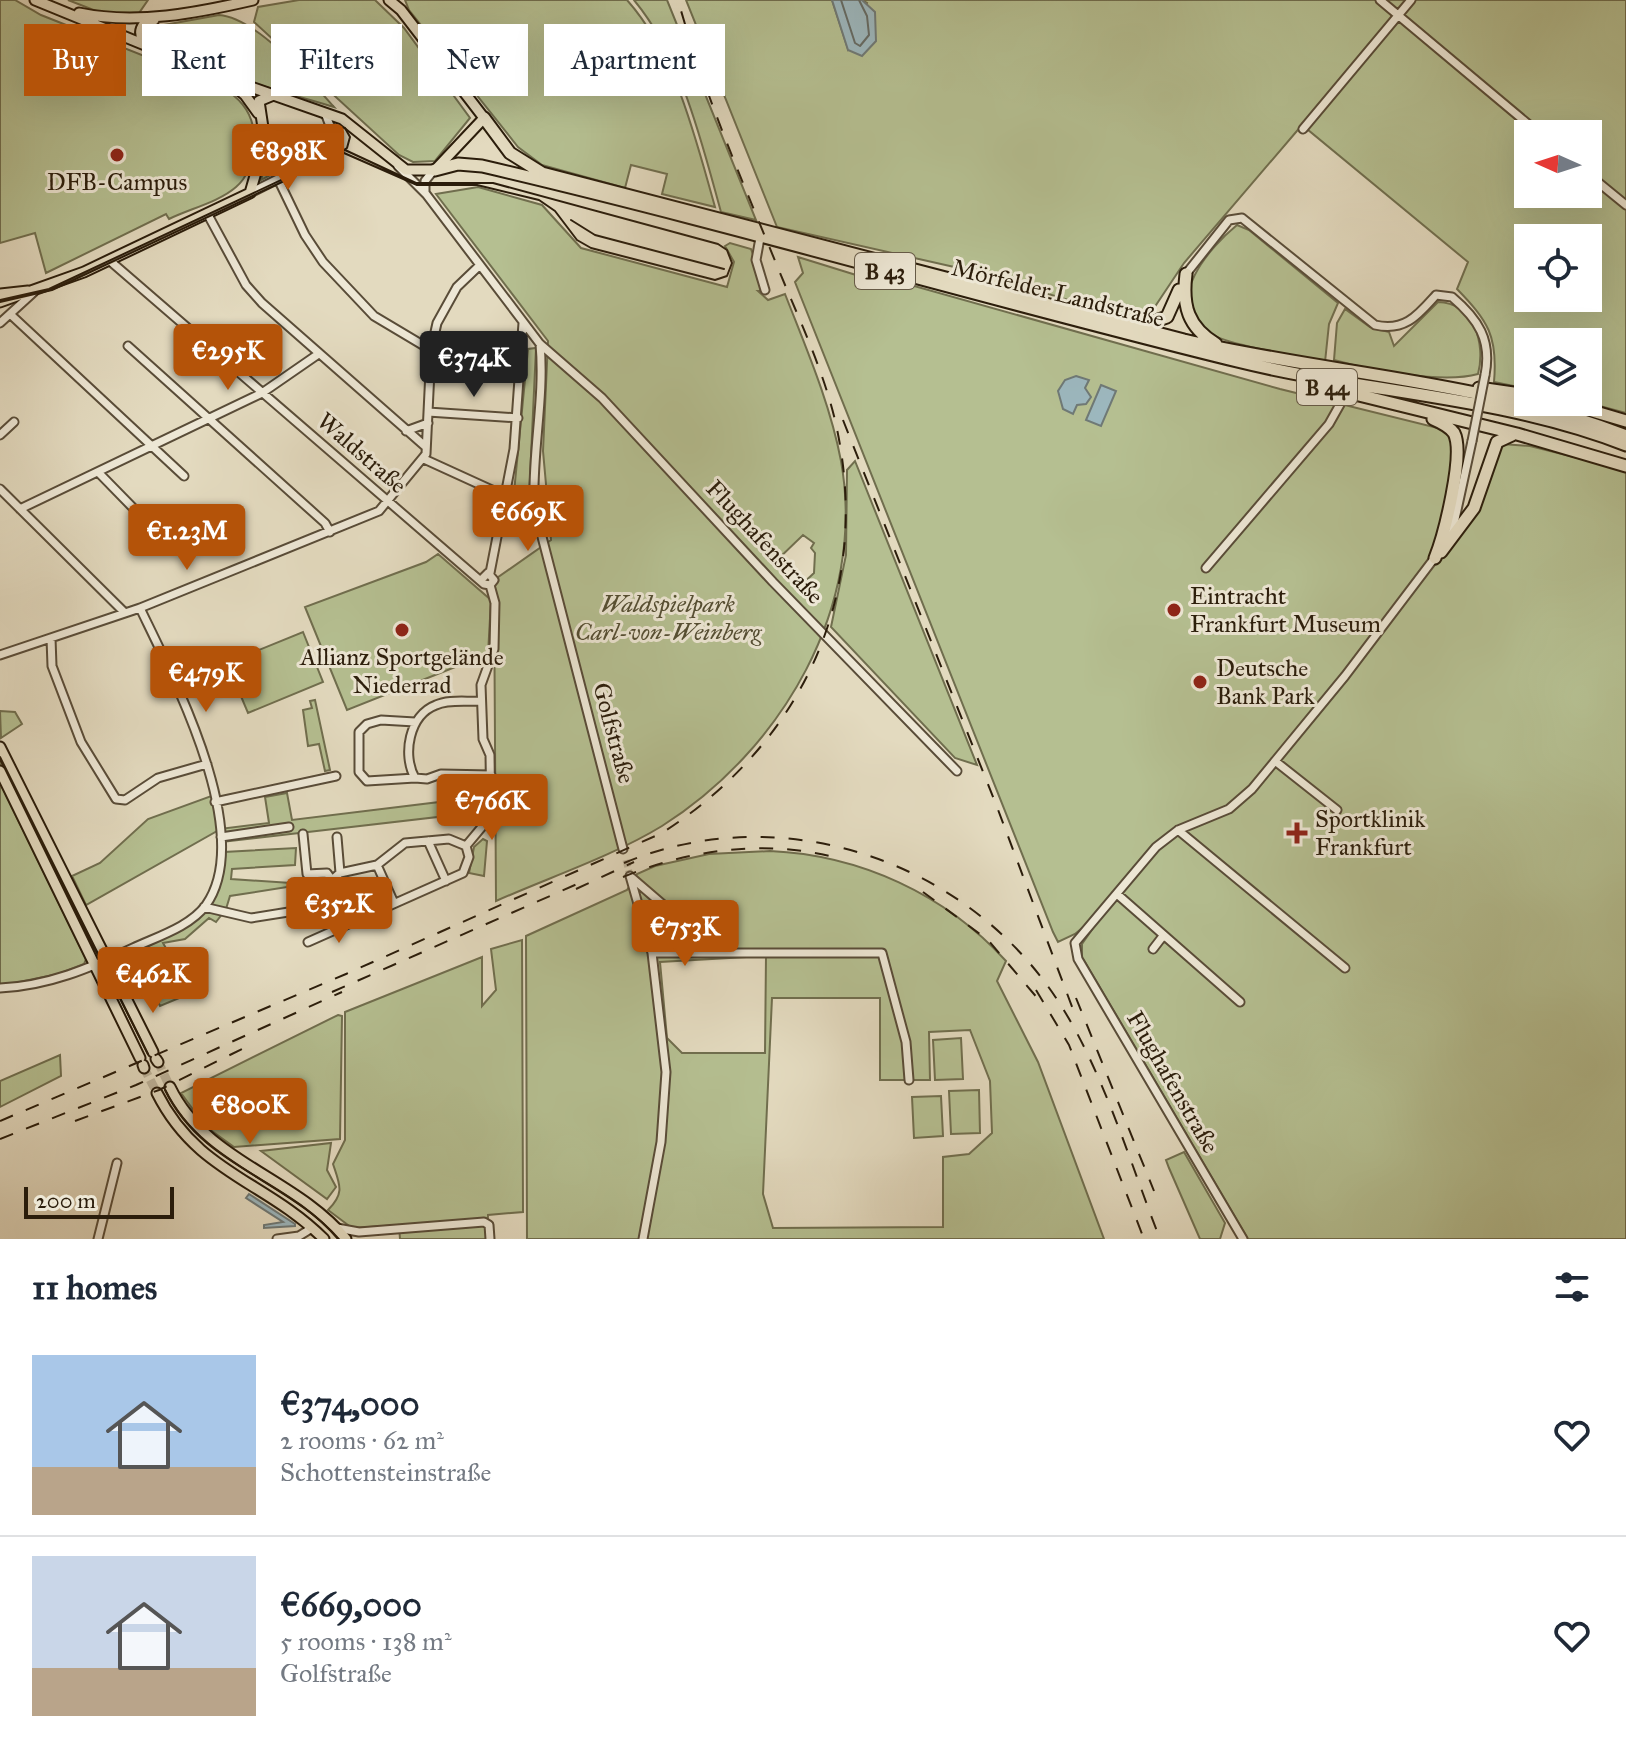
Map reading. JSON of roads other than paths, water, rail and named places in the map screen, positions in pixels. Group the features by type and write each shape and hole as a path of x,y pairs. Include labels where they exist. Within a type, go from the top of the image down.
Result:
{"highway":[{"name":"Mörfelder Landstraße","path":"484,118 510,153 542,173 1132,327 1227,350 1548,410 1626,436"},
{"name":"Mörfelder Landstraße","path":"434,171 458,164 482,166 1240,362 1504,409 1566,424 1626,445"},
{"path":"1132,327 1154,324 1167,317 1186,274"},
{"path":"1186,274 1184,301 1191,322 1200,334 1227,350"},
{"name":"B 44","path":"1240,362 1414,410 1517,434 1626,466"},
{"path":"1438,387 1514,394"},
{"path":"1414,410 1451,429 1456,442 1451,511 1435,558"},
{"path":"1602,414 1626,421"},
{"path":"1435,558 1474,508 1497,442 1517,434"}],"main road":[{"path":"35,0 142,44"},
{"path":"200,11 211,0"},
{"path":"56,8 109,19 200,11 253,0"},
{"name":"B 43","path":"389,0 399,5 484,118"},
{"path":"144,24 184,13"},
{"path":"246,96 261,118"},
{"path":"0,302 59,282 250,193 264,149 259,100 275,96 356,127 398,164"},
{"path":"434,171 484,118"},
{"name":"B 43","path":"398,164 414,172 434,171"},
{"path":"0,294 35,291"},
{"path":"0,747 154,1054"},
{"path":"0,771 141,1060"},
{"path":"170,1087 200,1131 288,1189 337,1228 346,1239"},
{"path":"157,1093 174,1123 197,1150 273,1200 324,1239"},
{"path":"273,1200 277,1189 288,1189"}],"street":[{"path":"1380,0 1523,120"},
{"path":"1303,129 1411,0"},
{"path":"250,193 312,163 322,155 330,138 331,126 325,113"},
{"name":"Flughafenstraße","path":"398,164 426,194 540,344 602,398 773,582 957,771"},
{"path":"426,194 424,183 434,171"},
{"path":"278,179 305,235 340,282 374,316 431,350 522,355"},
{"path":"1602,185 1626,205"},
{"path":"207,213 246,285 317,355 426,447"},
{"path":"1186,274 1225,224 1236,216 1375,325 1395,327 1410,322 1436,295 1443,293 1468,310 1482,328 1487,348 1485,375 1455,526 1435,558 1249,792 1229,809 1178,830 1156,847 1117,894 1240,1002"},
{"path":"760,238 756,260 765,290"},
{"name":"Waldstraße","path":"109,260 387,501 490,585"},
{"path":"0,655 140,608 379,511 424,459 431,350 444,305 480,265"},
{"path":"0,323 35,291"},
{"path":"10,314 184,476"},
{"path":"308,942 463,873 467,865 466,846 491,816 490,755 483,739 481,685 494,649 495,603 490,585 494,580 490,573 518,418 523,320"},
{"path":"522,355 526,345 540,344"},
{"name":"Golfstraße","path":"540,344 542,383 533,460 534,506 624,854"},
{"path":"128,346 325,523 330,532"},
{"path":"20,509 262,393 317,355"},
{"path":"1206,568 1329,424 1347,392"},
{"path":"428,412 518,418"},
{"path":"0,435 14,422"},
{"path":"406,431 428,423"},
{"path":"424,459 505,496"},
{"path":"99,473 141,516"},
{"path":"0,489 124,612"},
{"path":"481,580 490,573"},
{"path":"0,988 56,980 172,931 204,907 221,870 221,837 207,764 186,704 140,608"},
{"path":"51,638 52,666 81,742 116,799 125,800 158,778 207,764"},
{"path":"415,778 410,769 409,751 415,722 439,703 481,701"},
{"path":"415,722 381,720 367,724 358,738 359,772 367,781 427,779 441,774 491,775"},
{"path":"1275,761 1337,810"},
{"path":"215,802 336,776"},
{"path":"221,837 289,827"},
{"path":"1178,830 1345,968"},
{"path":"303,834 307,874 327,873 345,923"},
{"path":"337,837 340,873"},
{"path":"332,880 340,873 377,865 399,845 449,839 466,846"},
{"path":"428,841 446,881"},
{"path":"377,865 394,903"},
{"path":"643,1239 665,1107 666,1072 652,953 630,876 718,952"},
{"name":"Flughafenstraße","path":"1117,894 1075,943 1078,959 1243,1239"},
{"path":"204,907 251,918 301,910"},
{"path":"1153,949 1163,936"},
{"path":"652,953 882,953 906,1042 909,1080"},
{"path":"98,1239 117,1163"},
{"path":"337,1228 374,1231 484,1222 489,1225 490,1239"},
{"path":"277,1239 298,1237 312,1228"},
{"path":"363,1239 374,1231"}],"water":[{"path":"832,0 862,0 875,12 876,41 862,56 848,50"},
{"path":"1076,376 1089,380 1085,388 1091,397 1086,404 1077,405 1073,414 1063,409 1058,391 1065,380"},
{"path":"1101,385 1116,391 1101,426 1086,420"},
{"path":"249,1194 295,1226 264,1228 264,1225 283,1222 246,1198"}],"tunnel":[{"path":"626,860 630,876"},
{"path":"158,1062 170,1087"},
{"path":"144,1068 157,1093"}],"tram line":[{"path":"308,165 326,131 335,126 345,128 350,137 347,148 339,153"},
{"path":"0,300 49,289 345,150 416,183 493,183 718,244 727,250 732,263 727,276 715,280 591,248 577,240 555,211 539,200 477,185 417,185 344,153 52,290 0,302"},
{"path":"571,220 595,235 724,269"},
{"path":"0,757 148,1054"},
{"path":"165,1090 181,1116 201,1137 317,1218 338,1239"}],"railway":[{"path":"0,1121 346,974 662,833 712,796 755,753 790,706 817,655 835,601 845,543 845,482 835,420 824,383 712,104 678,0"},
{"path":"843,420 997,807 1074,1012"},
{"path":"624,863 684,844 746,837 807,841 867,855 924,879 976,912 1022,954 1060,1004 1075,1030 1103,1088 1160,1239"},
{"path":"623,877 675,860 729,850 784,849 838,858"},
{"path":"576,889 634,862"},
{"path":"332,992 584,881"},
{"path":"923,892 988,940 1039,1000"},
{"path":"1036,990 1069,1045 1144,1239"},
{"path":"0,1139 136,1085 342,992"},
{"path":"1076,998 1154,1191"},
{"path":"75,1121 159,1090 244,1048"}],"place":[{"name":"DFB-Campus","path":"117,155"},
{"name":"Eintracht Frankfurt Museum","path":"1174,610"},
{"name":"Allianz Sportgelände Niederrad","path":"402,630"},
{"name":"Deutsche Bank Park","path":"1200,682"},
{"name":"Sportklinik Frankfurt","path":"1297,833"}],"park label":[{"name":"Waldspielpark Carl-von-Weinberg","path":"668,618"}]}
